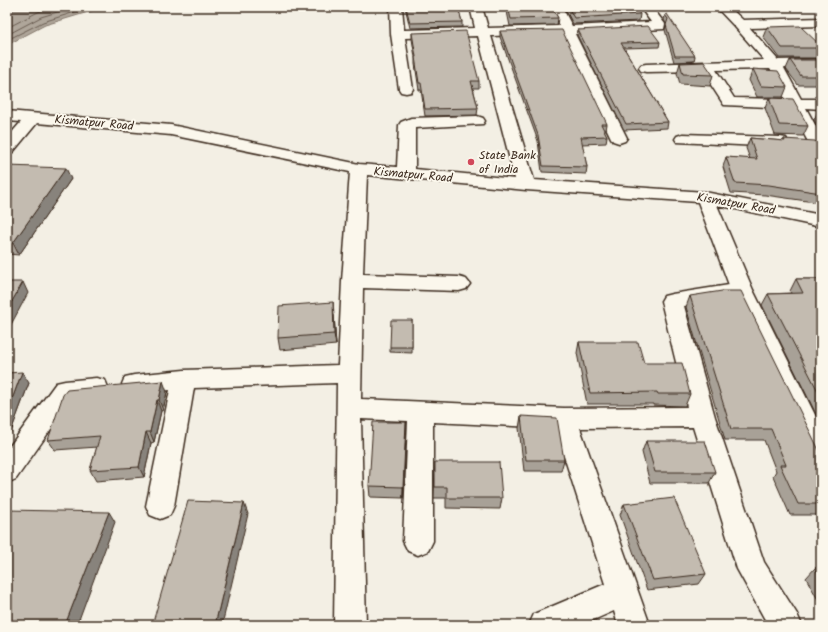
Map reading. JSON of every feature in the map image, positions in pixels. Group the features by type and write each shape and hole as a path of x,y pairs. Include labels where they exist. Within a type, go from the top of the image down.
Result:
{"street":[{"path":"396,7 398,34 406,89"},
{"path":"476,7 526,185"},
{"path":"556,7 618,138"},
{"path":"398,34 568,30 659,26 646,7"},
{"path":"683,139 811,145 795,103 774,65 740,24 722,7"},
{"path":"740,24 821,22"},
{"path":"646,68 821,63"},
{"path":"707,66 729,102 821,104"},
{"name":"Kismatpur Road","path":"7,116 171,130 359,169 526,185 705,197 821,221"},
{"path":"7,148 33,118"},
{"path":"406,174 407,125 411,123 477,121"},
{"path":"350,625 348,408 352,281 359,169"},
{"path":"705,197 742,290 821,453"},
{"path":"352,281 459,284"},
{"path":"742,290 672,300 702,417 752,569 786,625"},
{"path":"7,471 65,390 184,379 349,374"},
{"path":"160,506 184,379"},
{"path":"348,408 564,418 702,417"},
{"path":"418,541 421,412"},
{"path":"564,418 634,625"},
{"path":"546,625 623,592"}],"water":[{"path":"7,7 105,7 45,25 7,45"}],"building":[{"path":"406,7 458,7 462,22 410,23"},
{"path":"508,7 552,7 558,18 511,19"},
{"path":"568,7 634,7 640,14 574,18"},
{"path":"667,14 695,56 675,56 666,25 668,19 665,15"},
{"path":"648,26 660,42 621,43 668,122 626,124 578,30"},
{"path":"800,26 821,46 821,48 782,48 767,27"},
{"path":"562,30 607,124 601,124 607,136 581,137 587,167 543,166 538,135 500,31"},
{"path":"466,31 479,81 471,81 478,108 425,109 421,83 419,83 412,33"},
{"path":"790,60 821,60 821,76 801,76"},
{"path":"704,62 713,75 683,74 680,63"},
{"path":"753,69 778,71 787,87 761,86"},
{"path":"769,98 793,99 808,126 779,125"},
{"path":"750,138 785,141 784,139 815,141 818,146 821,147 821,193 769,185 735,183 726,157 757,159"},
{"path":"7,166 66,168 13,243 7,243"},
{"path":"796,279 821,279 821,397 768,294 803,293"},
{"path":"7,282 23,282 7,310"},
{"path":"722,291 741,291 819,450 821,451 821,504 798,504 780,465 786,465 771,429 731,429 690,296"},
{"path":"333,302 334,334 278,338 279,306"},
{"path":"391,320 412,320 412,347 390,347"},
{"path":"579,342 638,342 644,363 682,363 690,394 658,394 657,392 590,393"},
{"path":"22,372 7,413 7,373"},
{"path":"163,381 150,432 146,432 139,467 90,470 100,436 48,440 63,395 67,390"},
{"path":"521,416 557,418 564,460 526,460"},
{"path":"373,422 406,422 403,487 369,486"},
{"path":"646,441 705,441 715,472 655,472"},
{"path":"435,462 499,462 502,498 447,498 447,487 435,487"},
{"path":"674,498 706,574 653,580 624,504"},
{"path":"188,501 244,503 215,625 150,625 151,622 153,622"},
{"path":"7,510 109,512 65,625 7,625"},
{"path":"821,567 821,578 815,568"}],"place":[{"name":"State Bank of India","path":"471,162"}]}
